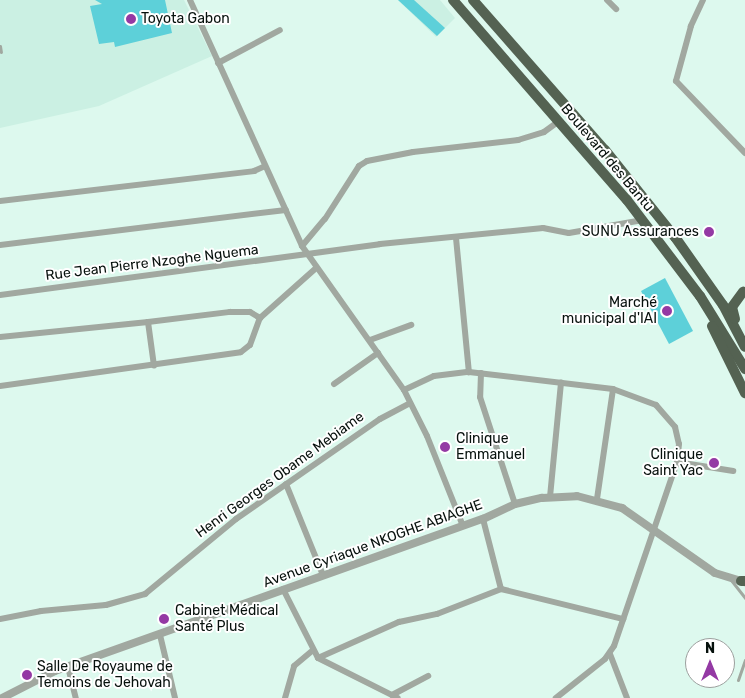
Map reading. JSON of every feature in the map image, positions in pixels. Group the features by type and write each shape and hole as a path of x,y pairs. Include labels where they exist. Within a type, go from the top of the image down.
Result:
{"highway":[{"name":"Boulevard des Bantu","path":"454,0 643,220 681,268 730,341 745,369"},
{"name":"Boulevard des Bantu","path":"474,0 605,150 676,237 732,317 744,339"},
{"path":"681,268 745,393"},
{"path":"732,317 735,299 744,292"}],"street":[{"path":"607,0 616,9"},
{"path":"703,0 692,26 676,81 745,153"},
{"path":"192,2 307,256 370,340 404,390 427,436 463,526"},
{"path":"218,63 280,30"},
{"path":"302,246 325,220 359,166 367,160 413,152 518,140 544,132 558,122"},
{"path":"0,201 254,171 265,166"},
{"path":"0,245 286,210"},
{"name":"Rue Jean Pierre Nzoghe Nguema","path":"0,295 307,256 380,244 543,228 569,233 643,220"},
{"path":"456,238 469,372"},
{"path":"0,386 154,366 241,352 250,345 260,318 315,269"},
{"path":"0,337 230,312 250,312 260,318"},
{"path":"148,322 154,366"},
{"path":"370,340 411,325"},
{"path":"334,384 378,352"},
{"path":"404,390 434,376 469,372 481,373 613,389 645,399 672,421 680,444 677,462 656,530 635,577 610,654 556,698"},
{"path":"481,373 480,397 515,504"},
{"path":"550,497 561,383"},
{"path":"596,499 613,389"},
{"name":"Henri Georges Obame Mebiame","path":"0,619 41,611 117,603 145,594 208,540 380,419 410,402"},
{"path":"677,462 733,471"},
{"path":"286,484 323,575"},
{"name":"Avenue Cyriaque NKOGHE ABIAGHE","path":"2,698 35,679 68,666 160,635 283,589 463,526 515,504 550,497 596,499 622,508 656,530 714,573 740,581"},
{"path":"483,518 501,589"},
{"path":"283,589 312,652 318,658 395,696 428,676"},
{"path":"318,658 399,622 446,611 501,589 622,619"},
{"path":"160,635 175,698"},
{"path":"285,698 294,666 312,652"},
{"path":"610,654 627,698"},
{"path":"68,666 76,698"}],"lane":[{"path":"0,46 1,52"},
{"path":"740,581 745,598"},
{"path":"738,680 745,660"}],"shaded area":[{"path":"0,0 184,0 212,56 99,106 0,128"},
{"path":"398,0 440,0 455,18 436,37"}],"building":[{"name":"Toyota Gabon","path":"95,0 165,0 172,33 115,47 114,42 99,44 90,6 102,4"},
{"path":"398,0 414,0 445,28 437,36"},
{"name":"Marché municipal d'IAI","path":"665,278 693,331 669,344 641,291"}],"place":[{"name":"Toyota Gabon","path":"131,19"},
{"name":"SUNU Assurances","path":"709,232"},
{"name":"Marché municipal d'IAI","path":"667,311"},
{"name":"Clinique Emmanuel","path":"445,447"},
{"name":"Clinique Saint Yac","path":"714,463"},
{"name":"Cabinet Médical Santé Plus","path":"164,619"},
{"name":"Salle De Royaume de Temoins de Jehovah","path":"27,675"}]}
